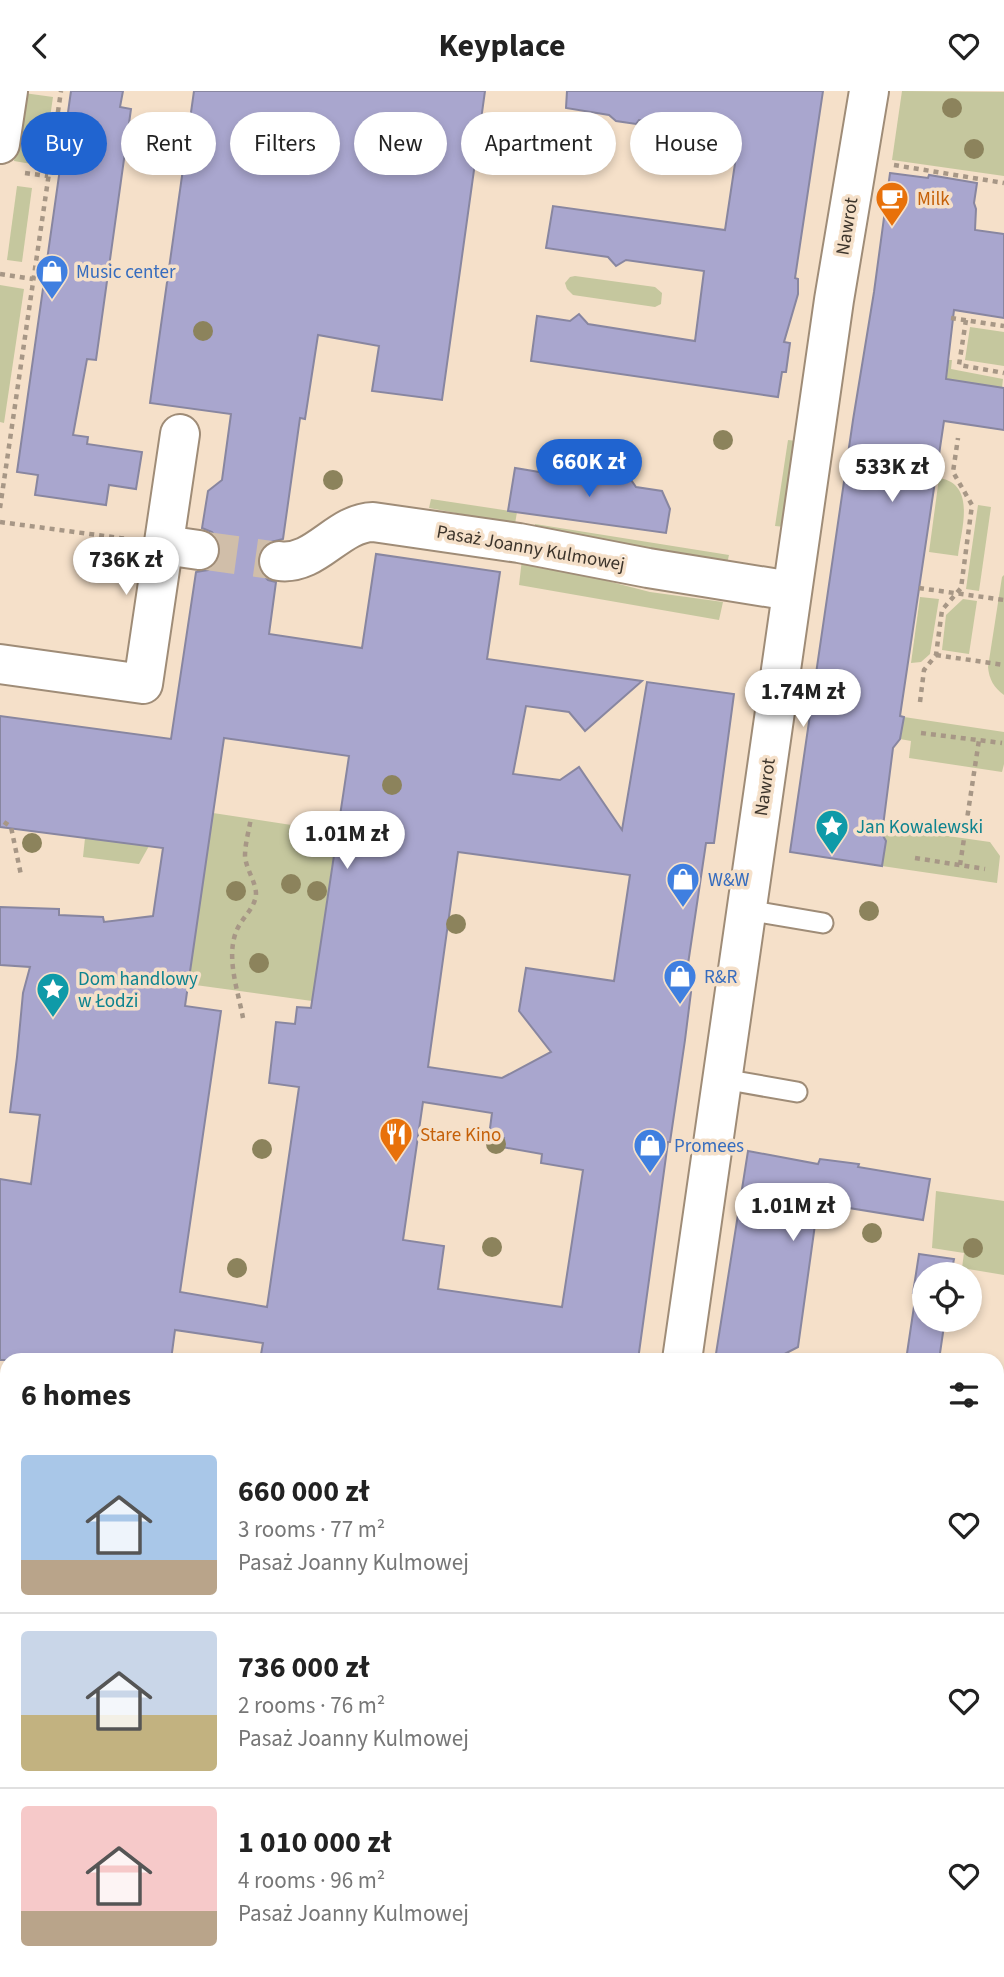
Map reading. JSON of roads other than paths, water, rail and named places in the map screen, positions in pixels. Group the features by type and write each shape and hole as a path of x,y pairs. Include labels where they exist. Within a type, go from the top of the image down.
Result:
{"street":[{"path":"0,144 8,91"},
{"name":"Nawrot","path":"683,1353 834,300 869,91"},
{"path":"0,664 143,684 181,547 180,434"},
{"name":"Pasaż Joanny Kulmowej","path":"279,561 289,563 304,559 362,522 373,522 519,543 648,568 792,591"}],"lane":[{"path":"747,909 823,923"},
{"path":"723,1079 797,1092"}],"tunnel":[{"path":"199,550 279,561"}],"place":[{"name":"Milk","path":"892,228"},
{"name":"Music center","path":"52,301"},
{"name":"Jan Kowalewski","path":"832,856"},
{"name":"W&W","path":"683,909"},
{"name":"R&R","path":"680,1006"},
{"name":"Dom handlowy w Łodzi","path":"53,1019"},
{"name":"Stare Kino","path":"396,1164"},
{"name":"Promees","path":"650,1175"}]}
